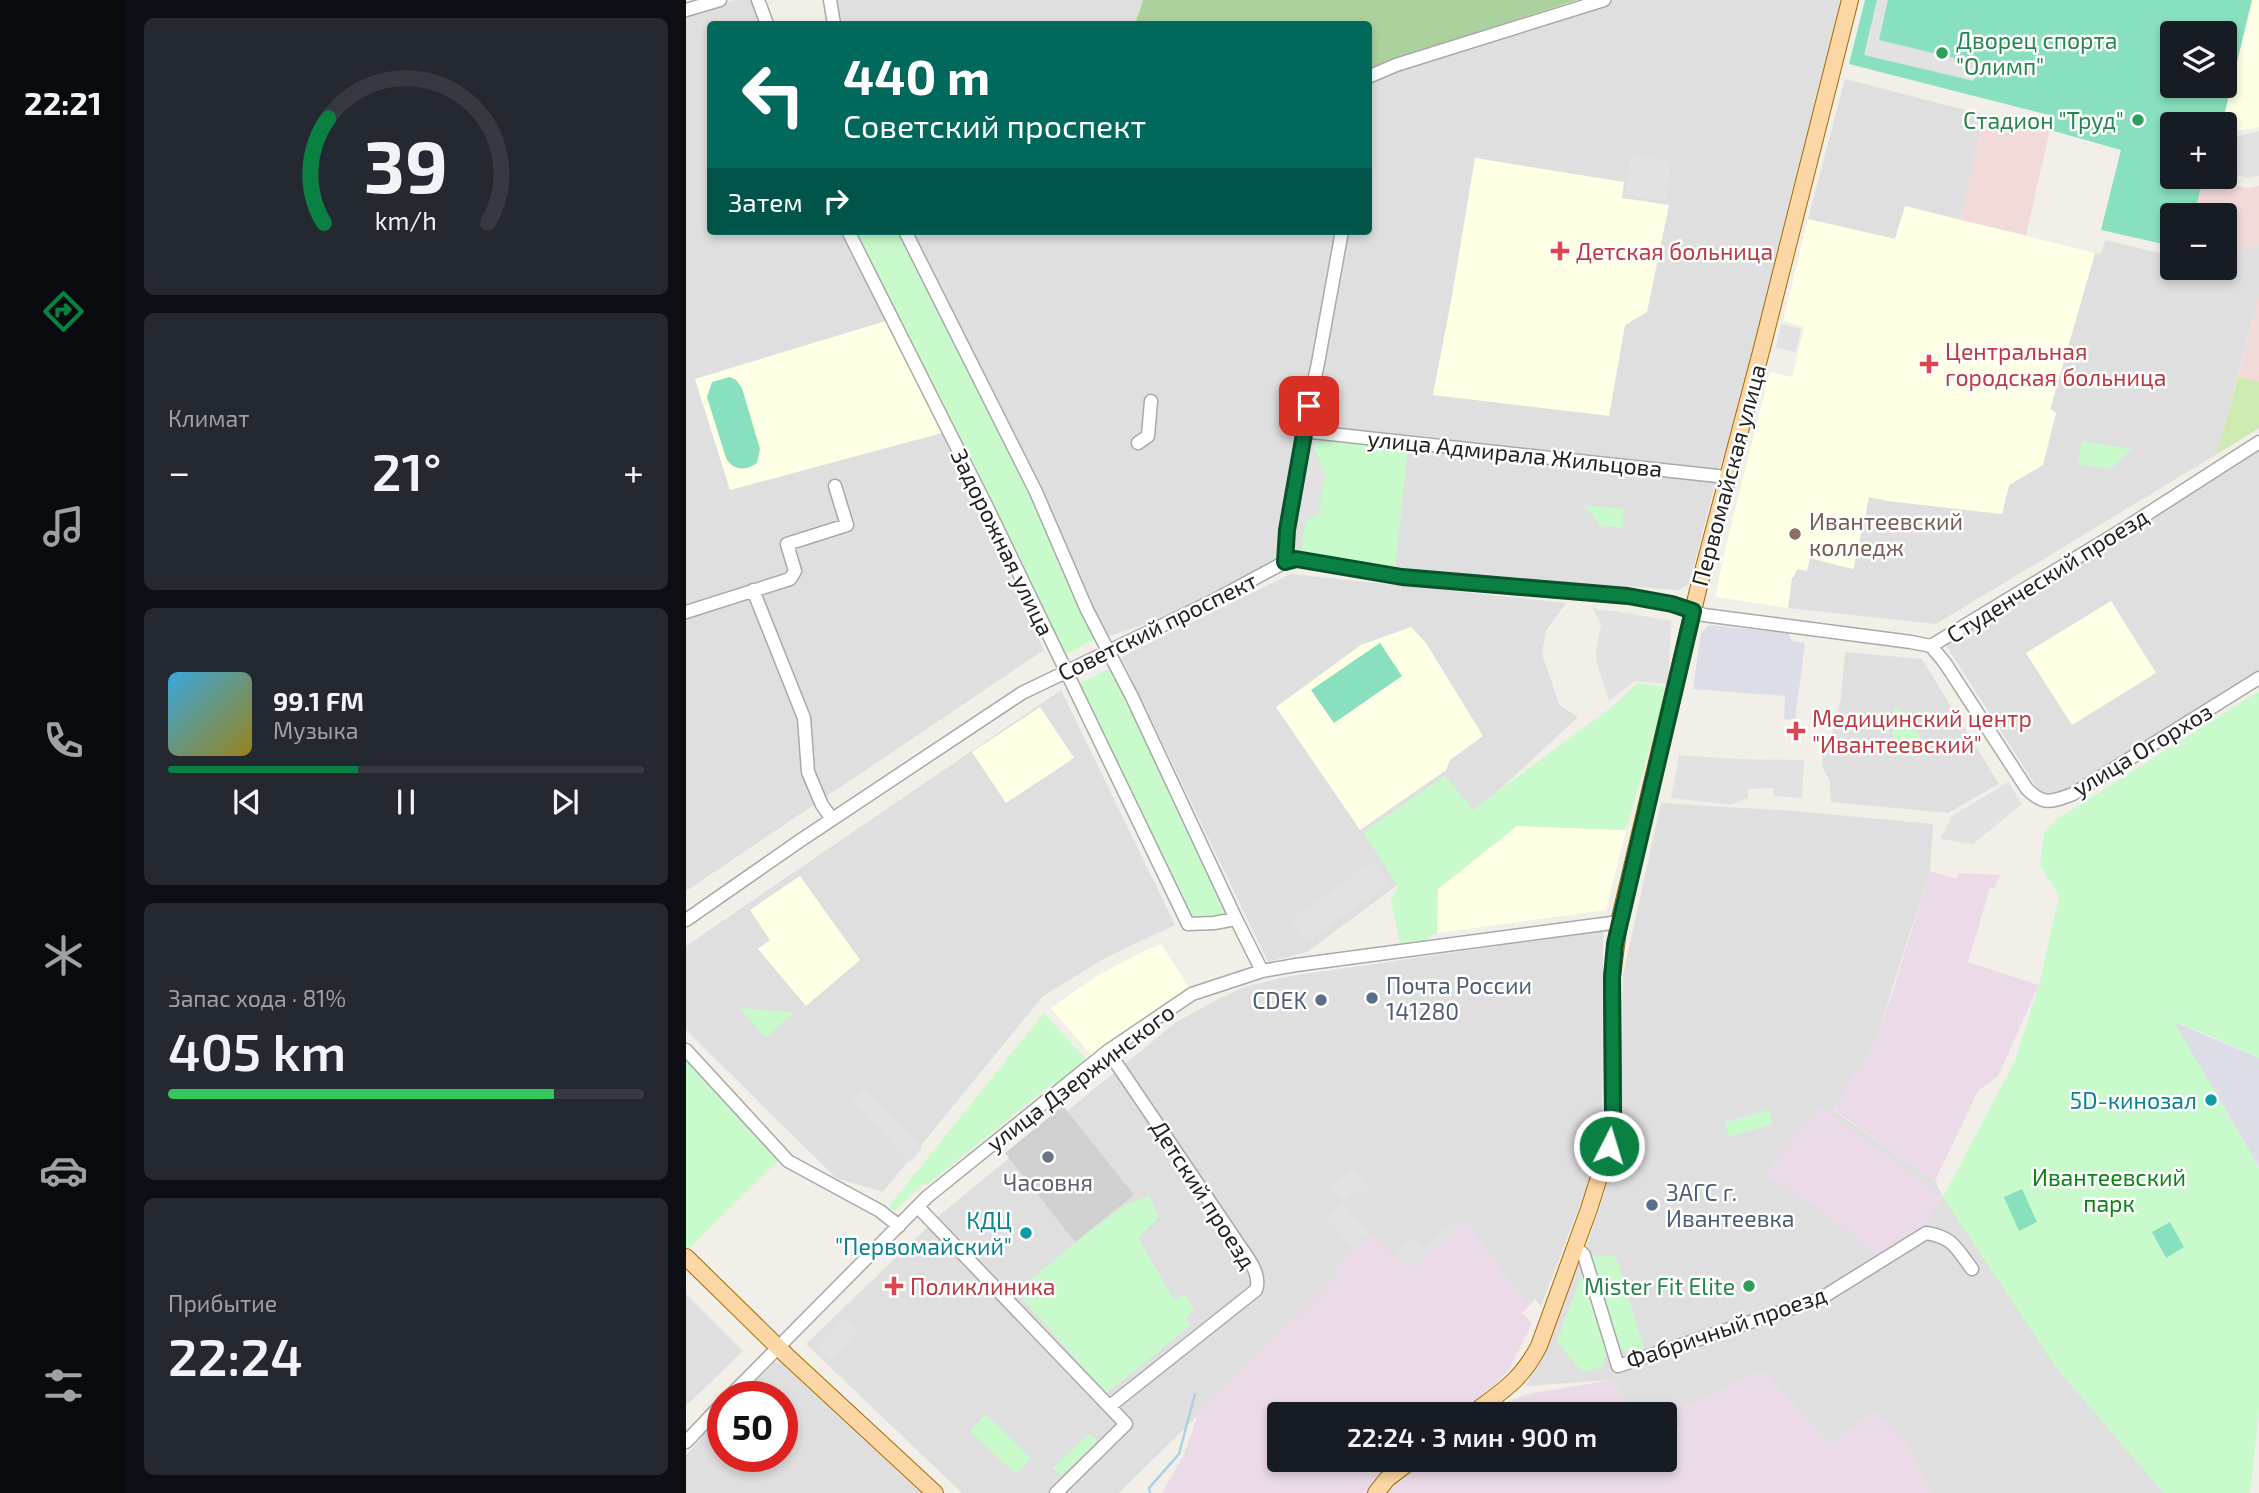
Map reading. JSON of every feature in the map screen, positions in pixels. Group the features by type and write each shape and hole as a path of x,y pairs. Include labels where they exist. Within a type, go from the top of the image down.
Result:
{"main road":[{"name":"Первомайская улица","path":"1487,1402 1522,1374 1539,1346 1611,1139 1612,977 1619,922 1693,611 1850,0"},
{"path":"686,1257 778,1348 935,1493"},
{"path":"1376,1493 1396,1472"}],"street":[{"path":"686,10 720,0"},
{"path":"758,0 766,21"},
{"path":"830,0 834,21"},
{"path":"1372,75 1396,65 1604,0"},
{"name":"Задорожная улица","path":"850,235 986,505 1188,924 1236,919"},
{"name":"Задорожная улица","path":"907,235 1036,492 1087,610 1262,971"},
{"path":"1285,562 1287,530 1303,431 1341,235"},
{"path":"1138,443 1147,436 1151,401"},
{"name":"улица Адмирала Жильцова","path":"1303,431 1727,477"},
{"name":"Студенческий проезд","path":"1693,611 1704,615 1931,646 2127,527 2259,442"},
{"path":"686,612 790,579 795,571 788,544 847,526 835,486"},
{"name":"Советский проспект","path":"686,920 1014,698 1211,602 1285,562 1296,559 1402,577 1600,593 1672,604 1693,611"},
{"path":"753,590 804,718 808,772 822,805 832,819"},
{"name":"улица Огорхоз","path":"1931,646 1945,663 2027,789 2036,798 2046,802 2073,793 2259,678"},
{"name":"улица Дзержинского","path":"745,1381 918,1206 1108,1051 1192,994 1262,971 1619,922"},
{"path":"686,1050 788,1161 880,1211 899,1226"},
{"name":"Детский проезд","path":"1108,1051 1237,1242 1257,1274 1259,1282 1256,1290 1110,1406"},
{"path":"918,1206 1126,1424 1056,1493"},
{"name":"Фабричный проезд","path":"1575,1246 1584,1255 1618,1367 1819,1299 1926,1233 1941,1235 1949,1240 1972,1269"},
{"path":"686,1442 707,1420"}],"shaded area":[{"path":"735,0 752,0 759,21 707,21 707,235 844,235 891,324 1044,650 686,891 686,15"},
{"path":"833,0 1143,0 1136,21 836,21"},
{"path":"1604,0 1850,0 1746,403 1719,468 1689,584 1679,590 1285,562 1211,602 1109,636 1087,610 907,235 1372,235 1372,76"},
{"path":"1877,0 1888,0 1879,40 1979,64 1974,81 1864,55"},
{"path":"2252,0 2259,0 2259,127 2237,131 2237,112 2225,112 2228,98 2237,98 2237,62"},
{"path":"1845,79 1985,115 1960,220 1906,206 1895,239 1808,219"},
{"path":"1985,115 2050,130 2026,235 1960,220"},
{"path":"2259,131 2259,176 2248,178 2237,175 2237,137"},
{"path":"1632,155 1671,162 1665,201 1625,194"},
{"name":"Детская больница","path":"1475,158 1624,182 1622,198 1669,205 1647,312 1625,325 1609,416 1433,395"},
{"path":"2259,186 2259,246 2237,251 2237,203 2197,203 2200,189"},
{"name":"Центральная городская больница","path":"1905,206 2095,253 2050,409 2056,413 2043,465 2009,485 2002,514 1869,497 1853,569 1810,558 1807,571 1797,569 1792,577 1788,608 1715,597 1770,372 1792,377 1804,327 1783,321 1808,219 1895,239"},
{"path":"2105,240 2160,253 2160,280 2237,280 2237,251 2259,246 2259,296 2217,454 1936,624 1788,608 1792,576 1809,558 1854,568 1869,497 2002,514 2009,485 2050,410 2095,253 2101,254"},
{"path":"2259,296 2259,382 2238,377"},
{"path":"889,320 942,433 730,490 695,379"},
{"path":"1781,324 1801,329 1796,352 1776,348"},
{"path":"2259,447 2259,677 2062,797 2043,797 1944,642"},
{"path":"1306,452 1316,453 1325,473 1318,515 1305,520 1296,519"},
{"path":"1291,574 1566,603 1546,631 1542,654 1560,706 1578,717 1395,887 1307,952 1268,962 1121,657"},
{"path":"2111,601 2156,673 2072,725 2026,653"},
{"path":"1592,607 1671,621 1668,684 1635,681 1609,701 1597,664 1596,650 1601,624"},
{"path":"1709,625 1788,633 1792,641 1805,643 1795,720 1784,719 1785,696 1693,689 1701,633"},
{"path":"1411,627 1426,643 1483,736 1450,760 1446,770 1360,830 1276,707 1361,645"},
{"path":"1845,652 1922,659 1999,784 1948,813 1831,802 1830,782 1822,766 1824,747 1831,737 1841,698"},
{"path":"1061,690 1175,925 1107,957 1043,996 883,1192 836,1178 686,1030 686,946"},
{"path":"1040,707 1074,758 1006,803 972,752"},
{"path":"1679,755 1804,760 1802,798 1774,796 1773,788 1748,789 1748,798 1731,805 1671,798"},
{"path":"2008,782 2022,804 1973,844 1940,839 1952,816"},
{"path":"1661,803 1794,811 1933,824 1930,871 1875,1042 1833,1110 1935,1181 2056,1367 2164,1493 1930,1493 1903,1440 1874,1412 1830,1445 1763,1370 1677,1431 1677,1402 1626,1402 1612,1380 1526,1386 1586,1248 1621,1144 1623,975"},
{"path":"1517,826 1626,830 1606,910 1437,933 1438,889"},
{"path":"1373,861 1388,883 1307,942 1291,920"},
{"path":"1930,871 1956,879 1959,873 2000,875 1994,889 1990,888 1968,962 2039,985 1998,1076 1978,1091 1935,1181 1833,1109 1875,1041"},
{"path":"800,876 860,960 806,1006 758,949 770,940 750,910"},
{"path":"1603,931 1602,1136 1595,1166 1541,1306 1535,1299 1529,1306 1465,1223 1408,1270 1340,1261 1336,1279 1119,1493 962,1493 806,1344 942,1213 1175,1023 1218,999 1244,987 1291,976"},
{"path":"1161,944 1189,987 1092,1056 1051,1008 1095,977"},
{"path":"2174,1022 2259,1058 2259,1167"},
{"path":"864,1089 922,1147 911,1162 851,1101"},
{"path":"1063,1106 1134,1195 1075,1242 1005,1153"},
{"path":"1821,1107 1943,1197 1923,1228 1876,1256 1825,1213 1764,1174"},
{"path":"1353,1168 1369,1188 1361,1195 1357,1190 1344,1201 1328,1188"},
{"path":"1343,1203 1369,1233 1352,1247 1326,1217"},
{"path":"1455,1221 1459,1226 1411,1266 1403,1264 1395,1253 1414,1237 1423,1248"},
{"path":"1465,1223 1529,1306 1522,1313 1532,1323 1508,1371 1495,1384 1473,1402 1267,1402 1267,1472 1389,1472 1369,1493 1162,1493 1184,1454 1199,1412 1336,1279 1340,1261 1372,1234 1408,1270"},
{"path":"686,1294 743,1351 712,1381 707,1381 707,1386 686,1406"},
{"path":"844,1318 858,1331 831,1360 817,1347"},
{"path":"775,1362 781,1363 921,1493 686,1493 686,1455 707,1432 707,1472 798,1472 798,1381 755,1381"},
{"path":"1763,1370 1830,1445 1874,1412 1903,1440 1930,1493 1389,1493 1387,1490 1410,1472 1677,1472 1677,1431 1682,1428 1679,1409"},
{"path":"1612,1380 1626,1402 1510,1402 1527,1394"}],"green space":[{"path":"1143,0 1577,0 1372,67 1372,21 1136,21"},
{"name":"Стадион \"Труд\"","path":"1865,0 2252,0 2237,62 2237,21 2160,21 2160,98 2228,98 2225,112 2160,112 2160,189 2200,189 2197,203 2160,203 2160,243 2101,230 2121,150 2050,130 2053,116 1849,64"},
{"path":"850,235 908,235 1097,638 1063,656"},
{"path":"730,377 742,388 760,449 757,463 744,468 732,465 726,458 707,397 712,382"},
{"path":"2238,377 2259,382 2259,428 2217,454"},
{"path":"1316,440 1408,448 1395,569 1301,554 1305,520 1318,515 1325,474 1314,448"},
{"path":"2082,441 2132,449 2111,469 2078,464"},
{"path":"1584,505 1624,509 1622,528 1601,526"},
{"path":"1380,643 1402,676 1334,723 1311,690"},
{"path":"1111,668 1228,917 1193,919 1078,684"},
{"path":"1637,683 1668,687 1626,830 1517,826 1438,889 1437,933 1420,943 1400,943 1391,901 1398,886 1363,832 1445,776 1473,810 1613,706"},
{"name":"Ивантеевский парк","path":"2259,691 2259,1058 2175,1023 2259,1167 2259,1413 2250,1493 2164,1493 2056,1367 1943,1197 2015,1061 2039,985 2059,896 2040,865 2044,833 2056,820"},
{"path":"1895,706 1906,714 1928,750 1925,756 1893,752"},
{"path":"739,1008 794,1012 766,1038"},
{"path":"1044,1013 1086,1059 927,1185 924,1183 895,1211 889,1206"},
{"path":"686,1058 780,1159 689,1249 686,1246"},
{"path":"1769,1110 1773,1124 1729,1137 1725,1122"},
{"path":"2022,1189 2037,1222 2019,1231 2004,1197"},
{"path":"1149,1196 1159,1217 1138,1238 1174,1300 1185,1294 1194,1311 1185,1318 1191,1325 1107,1393 1016,1292 1124,1206"},
{"path":"2170,1222 2184,1247 2166,1258 2152,1232"},
{"path":"1589,1255 1616,1256 1645,1352 1616,1350 1606,1354 1603,1367 1582,1372 1557,1341"},
{"path":"986,1414 1031,1458 1016,1474 970,1431"},
{"path":"1089,1433 1097,1441 1061,1476 1053,1468"}],"waterway":[{"path":"1150,1493 1149,1488 1179,1454 1195,1394"}],"place":[{"name":"Дворец спорта \"Олимп\"","path":"1942,53"},
{"name":"Стадион \"Труд\"","path":"2138,120"},
{"name":"Детская больница","path":"1560,251"},
{"name":"Центральная городская больница","path":"1929,364"},
{"name":"Ивантеевский колледж","path":"1795,534"},
{"name":"Медицинский центр \"Ивантеевский\"","path":"1796,731"},
{"name":"Почта России 141280","path":"1372,998"},
{"name":"CDEK","path":"1321,1000"},
{"name":"5D-кинозал","path":"2211,1100"},
{"name":"Часовня","path":"1048,1157"},
{"name":"ЗАГС г. Ивантеевка","path":"1652,1205"},
{"name":"КДЦ \"Первомайский\"","path":"1026,1233"},
{"name":"Поликлиника","path":"894,1286"},
{"name":"Mister Fit Elite","path":"1749,1286"}],"route":[{"path":"1309,406 1287,530 1285,562 1296,559 1402,577 1628,596 1693,611 1615,944 1612,977 1613,1116 1609,1146"}]}
